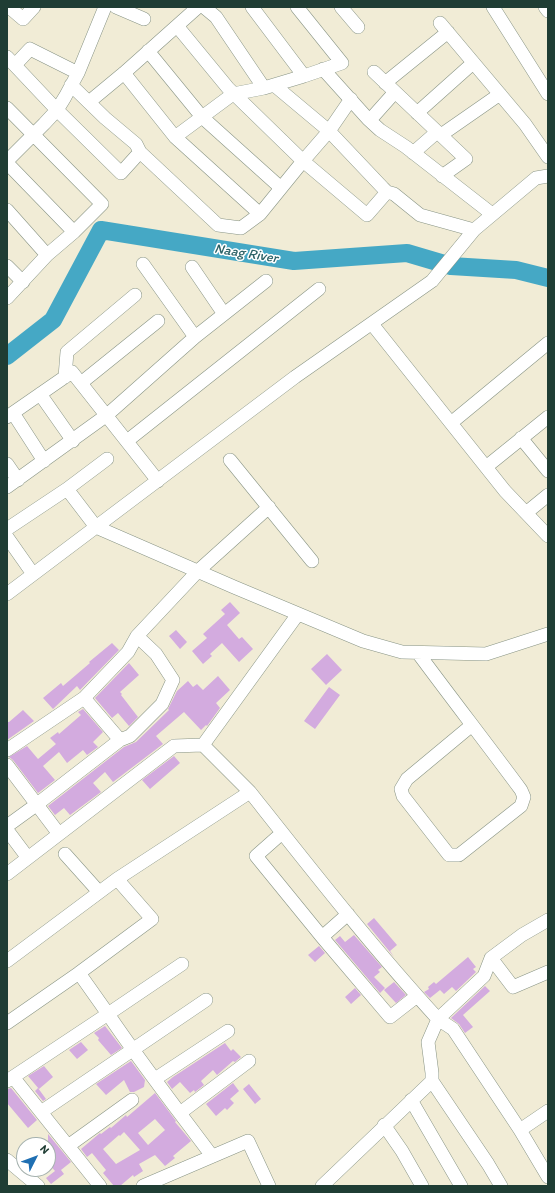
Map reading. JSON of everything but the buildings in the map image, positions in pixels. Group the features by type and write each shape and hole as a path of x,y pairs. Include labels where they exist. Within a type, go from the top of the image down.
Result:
{"street":[{"path":"9,7 23,19 34,7"},
{"path":"74,232 7,162 57,110 78,73 105,7"},
{"path":"116,7 144,19"},
{"path":"89,102 198,7"},
{"path":"204,7 216,17 269,86 329,131 387,192 394,194 420,215 474,230"},
{"path":"252,7 304,76"},
{"path":"175,138 233,94 269,86 342,63 297,7"},
{"path":"341,7 358,27"},
{"path":"493,7 548,94"},
{"path":"545,7 548,11"},
{"path":"177,26 233,94 303,161 367,215 387,192"},
{"path":"370,120 390,87 444,27 525,124 548,157"},
{"path":"78,73 30,49 11,61 57,110 121,173 140,152"},
{"path":"148,51 202,117 281,188"},
{"path":"417,112 473,63"},
{"path":"323,69 380,130 413,153 492,214"},
{"path":"374,72 466,159 442,176"},
{"path":"124,73 175,138 260,214"},
{"path":"71,85 136,144 140,152 218,225 241,228 260,214 329,131 351,99"},
{"path":"413,153 439,133 500,94"},
{"path":"7,108 102,204 74,232 47,255 7,298"},
{"path":"7,594 295,377 432,281 474,230 492,214 542,177 548,164"},
{"path":"7,210 47,255"},
{"path":"143,264 195,337"},
{"path":"7,266 23,282"},
{"path":"192,268 224,314"},
{"path":"7,464 12,483 73,441 107,415 195,337 266,281"},
{"path":"127,441 319,289"},
{"path":"65,377 67,352 135,295"},
{"path":"81,383 158,321"},
{"path":"372,324 505,491 548,536"},
{"path":"451,423 548,343"},
{"path":"44,461 10,415 72,372 158,481"},
{"path":"40,394 73,441"},
{"path":"486,467 548,416"},
{"path":"521,438 548,471"},
{"path":"7,529 67,489 107,459"},
{"path":"230,460 312,561"},
{"path":"67,489 96,527 363,641 402,652 486,654 548,634"},
{"path":"526,513 548,495"},
{"path":"7,750 84,698 128,652 137,636 198,571 269,507"},
{"path":"7,537 33,574"},
{"path":"203,745 298,614"},
{"path":"7,826 120,740 130,736 162,704 173,680 156,654 137,636"},
{"path":"418,653 521,790 524,797 521,806 459,855 449,855 403,796 401,789 407,779 472,725"},
{"path":"84,698 120,740"},
{"path":"7,874 174,746 203,745 250,792 348,914 417,996 438,1019 452,1029 546,1168"},
{"path":"7,765 59,834"},
{"path":"7,961 118,878 250,792"},
{"path":"7,830 28,858"},
{"path":"282,833 256,856 322,937 390,1017 417,996"},
{"path":"65,854 99,892"},
{"path":"7,1023 79,973 152,919 118,878"},
{"path":"322,937 348,914"},
{"path":"501,1186 488,1164 432,1081 428,1042 438,1019 484,976 491,958 522,935 548,920"},
{"path":"491,958 513,986 548,972"},
{"path":"100,1186 41,1112 10,1079 182,964"},
{"path":"79,973 132,1051 155,1079 212,1156"},
{"path":"41,1112 206,1000"},
{"path":"155,1079 228,1031"},
{"path":"180,1113 249,1061"},
{"path":"322,1186 384,1125 432,1081"},
{"path":"68,1146 132,1100"},
{"path":"411,1100 461,1186"},
{"path":"520,1130 548,1111"},
{"path":"384,1125 402,1151 422,1186"},
{"path":"143,1186 248,1141 269,1186"},
{"path":"7,1160 38,1186"}],"waterway":[{"name":"Naag River","path":"7,356 53,320 101,230 294,261 407,253 451,266 516,270 548,278"}]}
